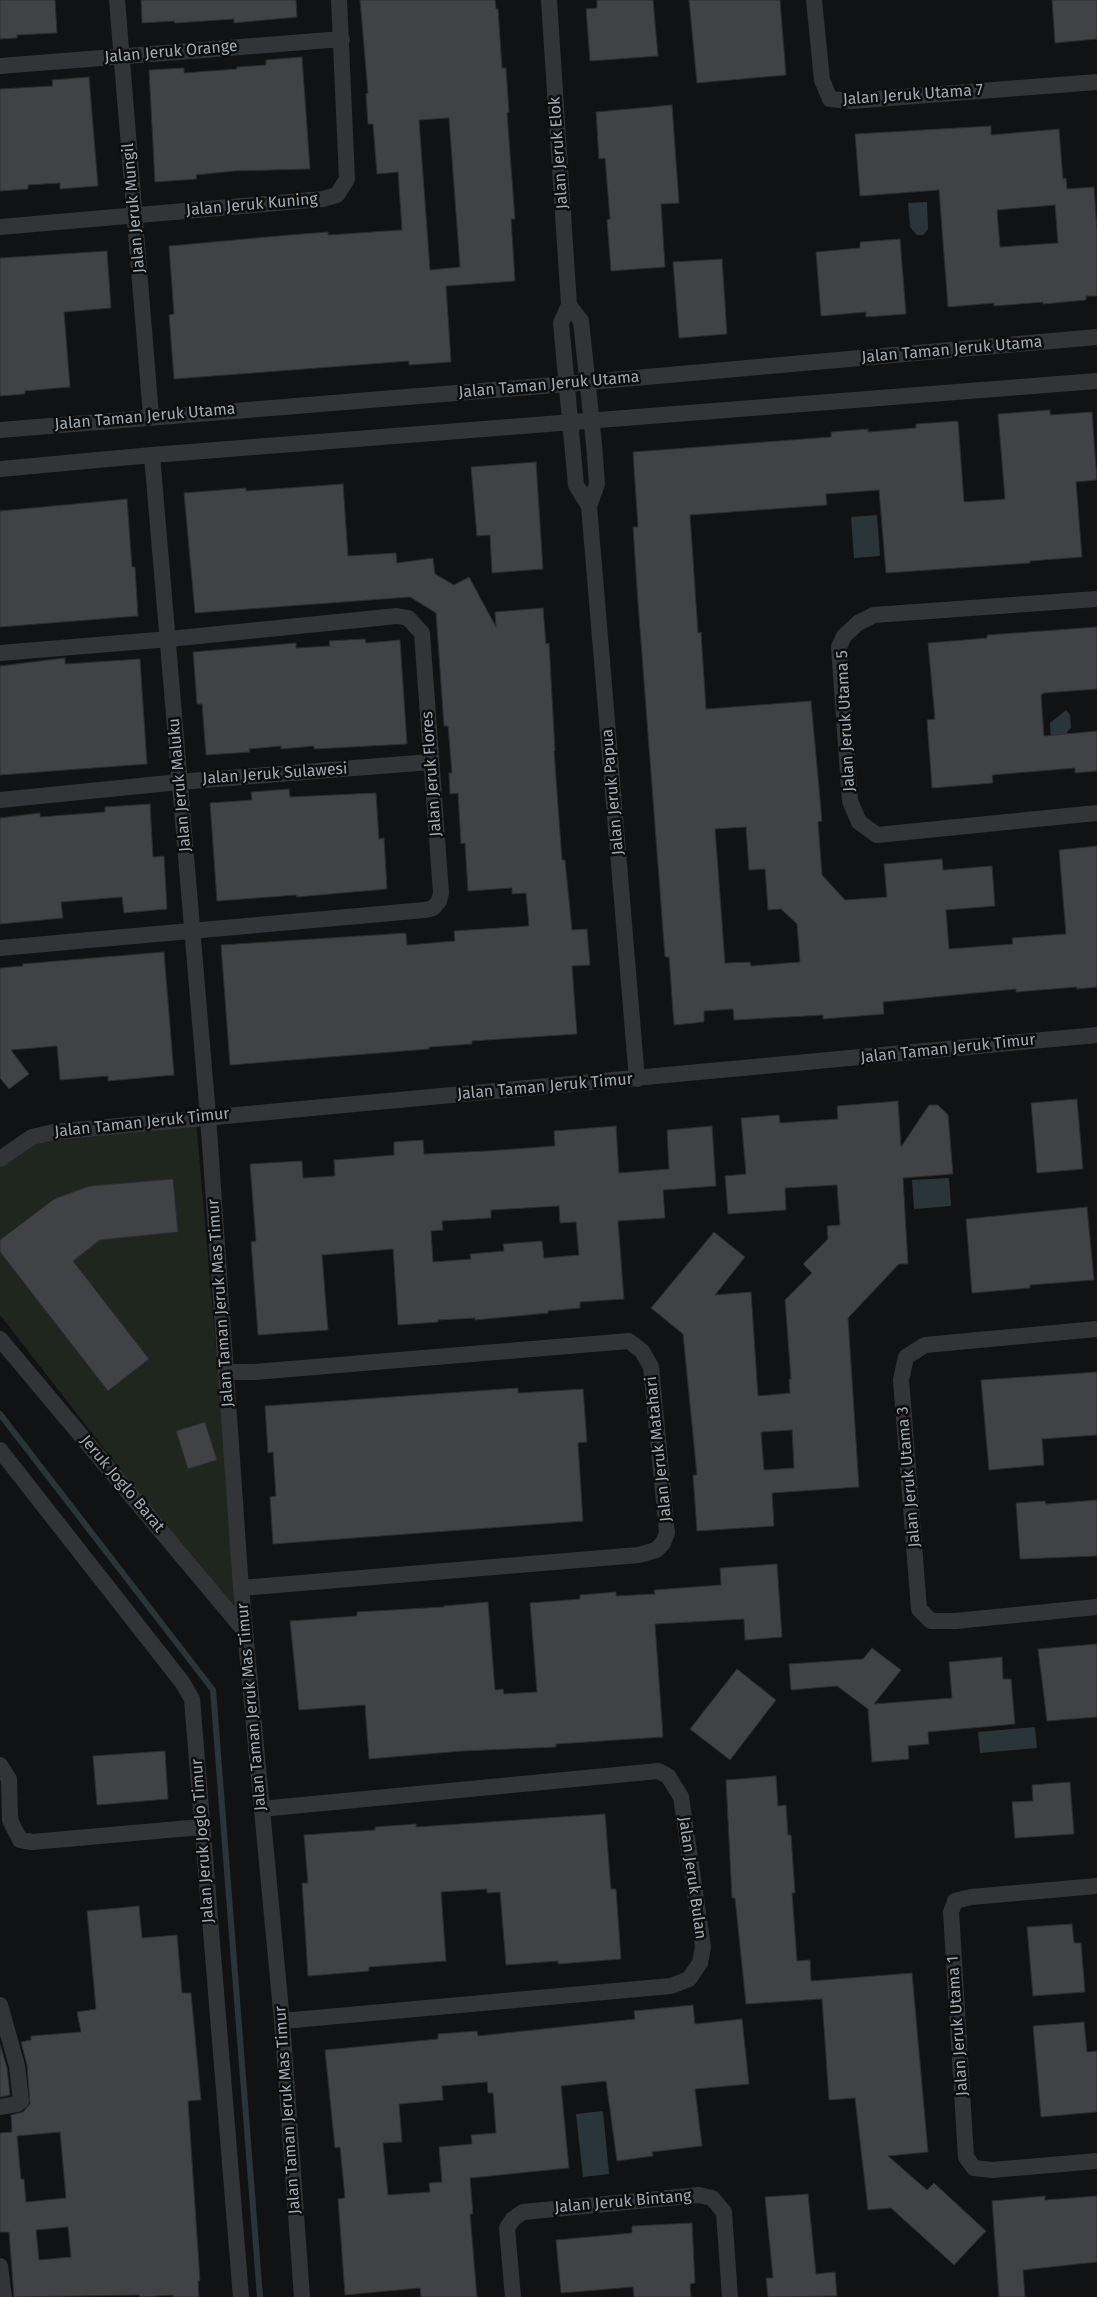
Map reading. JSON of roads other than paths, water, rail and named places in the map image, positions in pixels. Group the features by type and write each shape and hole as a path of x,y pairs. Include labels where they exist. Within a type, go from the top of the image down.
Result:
{"street":[{"name":"Jalan Jeruk Mungil","path":"117,0 151,416"},
{"name":"Jalan Jeruk Kuning","path":"0,227 323,199 337,195 347,179 339,0"},
{"name":"Jalan Jeruk Elok","path":"549,0 569,305 562,323 567,384"},
{"name":"Jalan Jeruk Utama 7","path":"814,0 822,80 830,99 851,101 1097,82"},
{"name":"Jalan Jeruk Orange","path":"0,66 342,39"},
{"name":"Jalan Jeruk Elok","path":"569,305 581,321 587,382"},
{"name":"Jalan Taman Jeruk Utama","path":"0,430 151,416 567,384 1097,337"},
{"path":"0,470 152,455 1097,381"},
{"name":"Jalan Jeruk Papua","path":"587,382 597,484 589,506 637,1079"},
{"name":"Jalan Jeruk Papua","path":"567,384 576,485 589,506"},
{"name":"Jalan Jeruk Maluku","path":"152,455 208,1116"},
{"name":"Jalan Jeruk Utama 5","path":"1097,599 874,616 858,622 844,636 839,647 850,801 859,822 877,835 1097,813"},
{"name":"Jalan Jeruk Flores","path":"0,653 168,639 397,616 408,618 422,633 441,893 439,901 433,908 425,910 0,948"},
{"name":"Jalan Jeruk Sulawesi","path":"0,800 179,782 430,762"},
{"name":"Jalan Taman Jeruk Timur","path":"0,1159 32,1136 54,1132 208,1116 637,1079 1097,1035"},
{"name":"Jalan Taman Jeruk Mas Timur","path":"208,1116 240,1588 282,2021 302,2297"},
{"name":"Jalan Jeruk Utama 3","path":"1097,1329 925,1345 906,1357 901,1380 919,1609 931,1621 955,1621 1097,1607"},
{"name":"Jeruk Joglo Barat","path":"0,1339 244,1630"},
{"name":"Jalan Jeruk Matahari","path":"226,1372 254,1372 629,1341 642,1350 650,1367 667,1533 663,1543 656,1550 639,1555 240,1588"},
{"name":"Jalan Jeruk Joglo Timur","path":"0,1450 188,1691 193,1706 201,1827 240,2297"},
{"path":"0,1765 9,1780 10,1820 20,1840 32,1842 201,1827"},
{"name":"Jalan Jeruk Bulan","path":"262,1809 658,1771 668,1776 681,1797 702,1947 700,1963 689,1979 671,1986 282,2021"},
{"name":"Jalan Jeruk Utama 1","path":"1097,1886 971,1897 955,1901 951,1912 966,2157 974,2168 992,2170 1097,2161"},
{"path":"0,2005 17,2066 21,2101 17,2104 0,2107"},
{"name":"Jalan Jeruk Bintang","path":"513,2297 507,2228 513,2219 522,2212 699,2195 712,2198 724,2212 730,2297"},
{"path":"0,2266 4,2297"}],"waterway":[{"path":"0,1414 213,1690 260,2297"}]}
